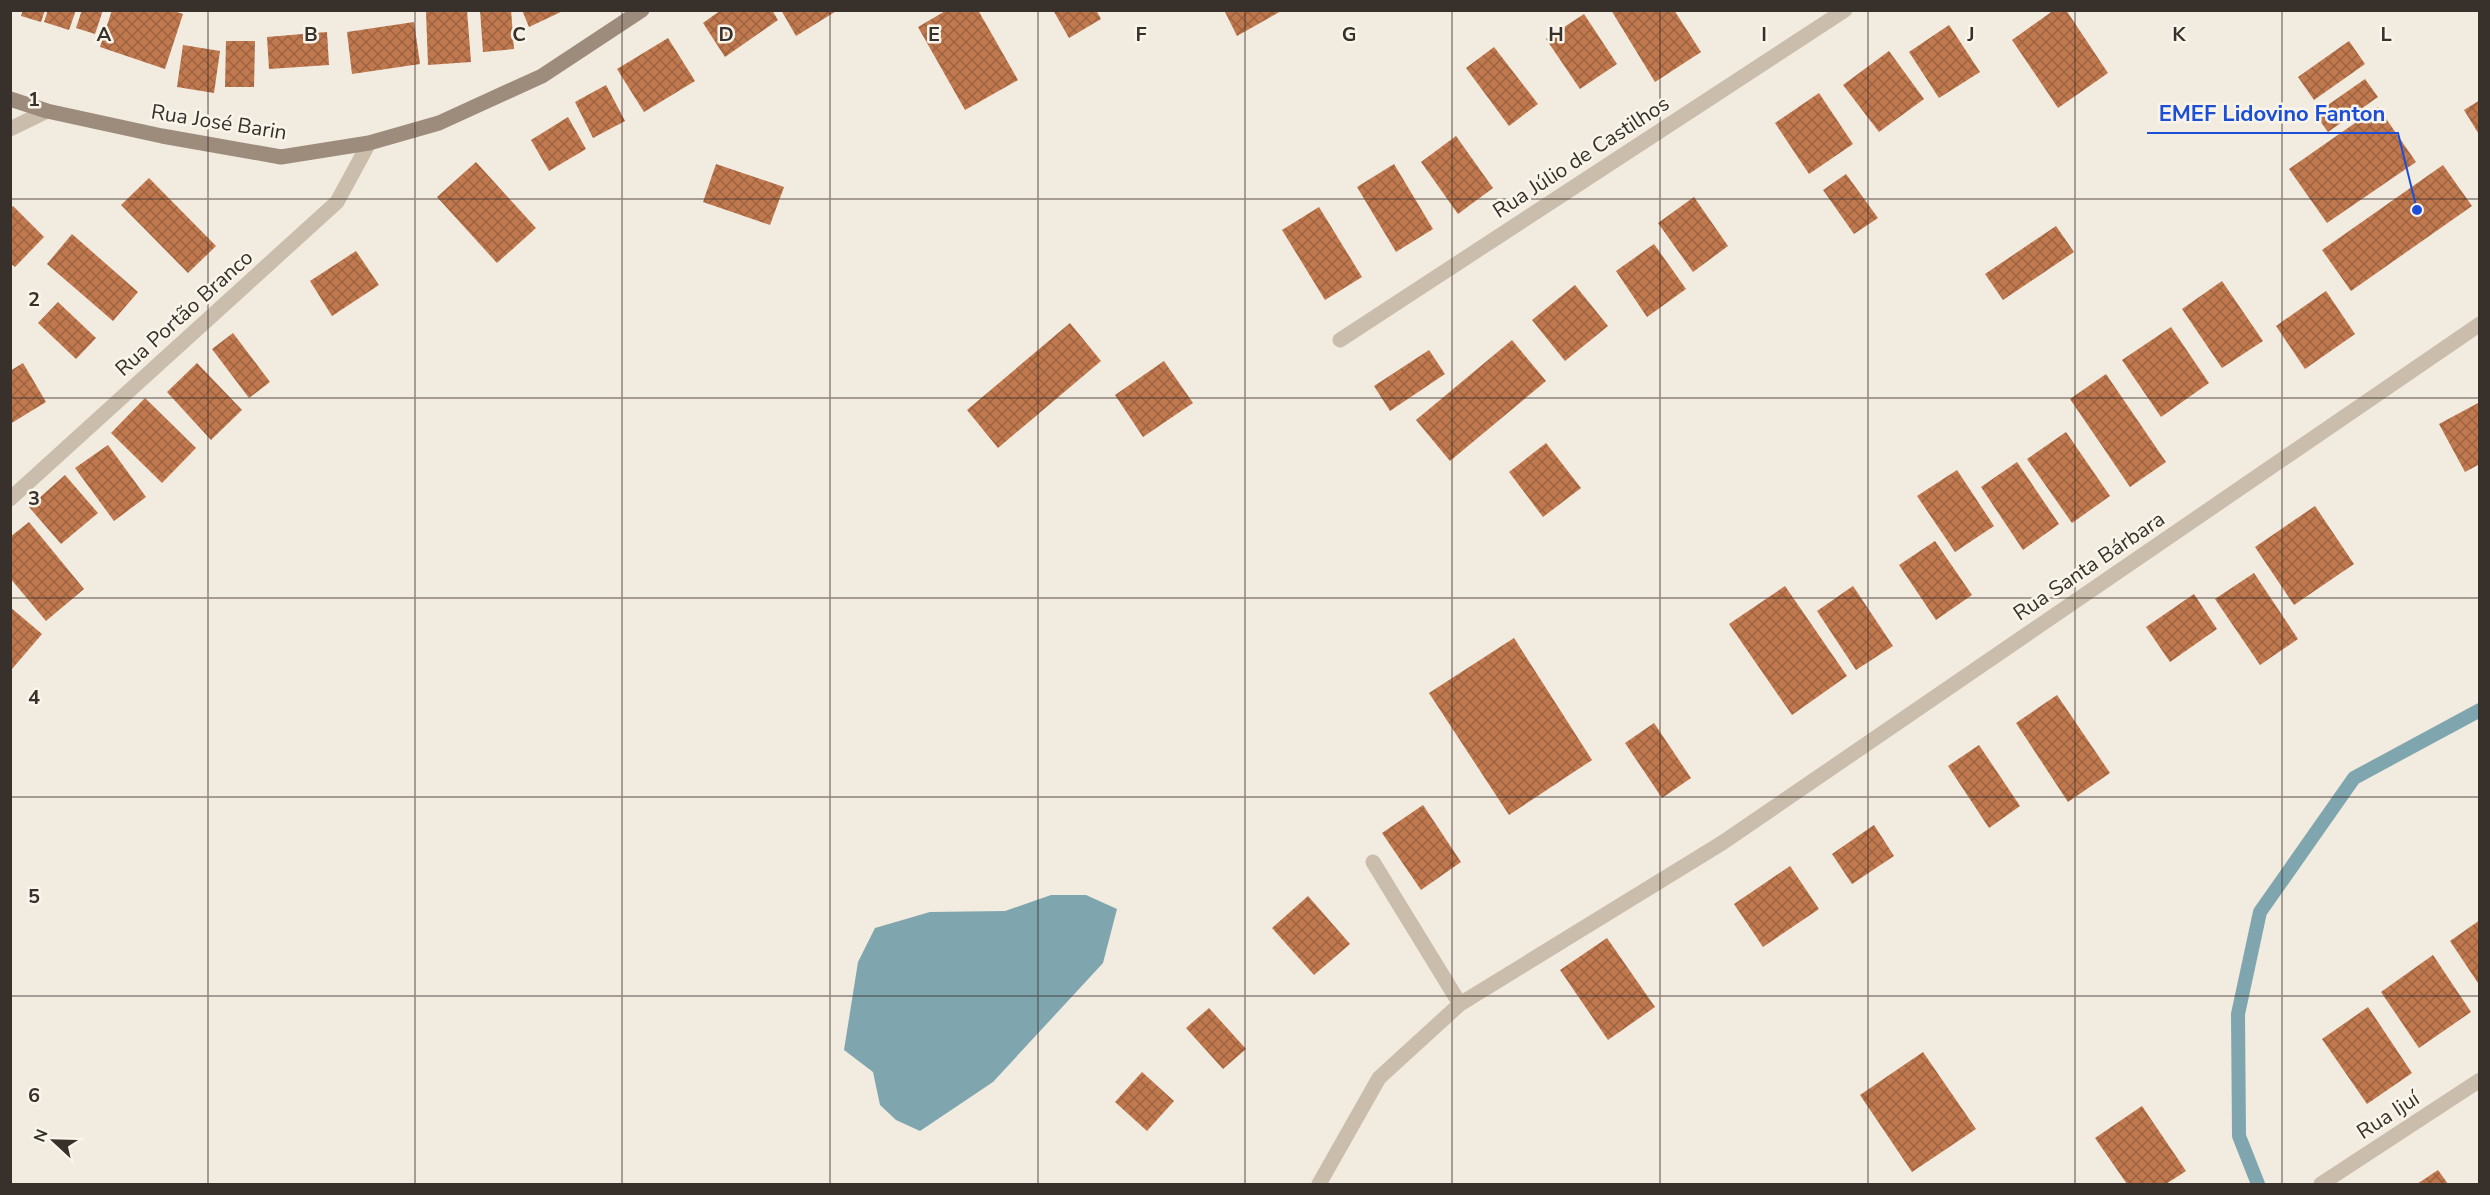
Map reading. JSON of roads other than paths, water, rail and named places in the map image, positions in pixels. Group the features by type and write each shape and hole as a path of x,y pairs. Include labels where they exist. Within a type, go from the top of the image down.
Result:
{"main road":[{"name":"Rua José Barin","path":"10,99 47,111 162,136 281,158 369,143 439,123 542,76 642,10"}],"street":[{"name":"Rua Júlio de Castilhos","path":"1340,339 1845,10"},
{"path":"10,129 47,111"},
{"name":"Rua Portão Branco","path":"10,499 337,202 369,143"},
{"name":"Rua Santa Bárbara","path":"1319,1185 1379,1077 1460,1004 1722,843 2480,324"},
{"path":"1373,862 1460,1004"},
{"name":"Rua Ijuí","path":"2320,1185 2480,1080"}],"water":[{"path":"1051,895 1086,895 1117,909 1103,963 993,1082 920,1131 896,1120 880,1105 873,1072 844,1050 858,962 875,928 930,912 1005,911"}],"waterway":[{"path":"2258,1184 2239,1136 2238,1014 2260,912 2354,778 2480,710"}],"place":[{"name":"EMEF Lidovino Fanton","path":"2417,210"}]}
